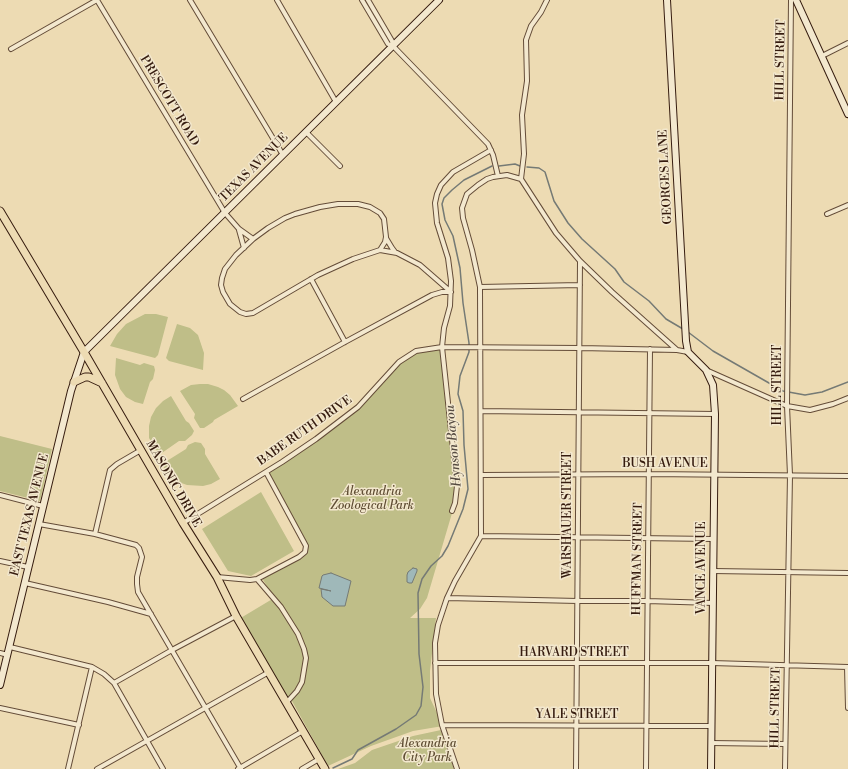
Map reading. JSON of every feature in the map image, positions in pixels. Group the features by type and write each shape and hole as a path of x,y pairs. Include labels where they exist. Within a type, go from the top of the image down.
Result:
{"main road":[{"name":"MASONIC DRIVE","path":"0,211 183,523 217,577 236,616 325,769"},
{"path":"74,382 88,377 102,383"}],"street":[{"path":"11,49 97,0"},
{"name":"PRESCOTT ROAD","path":"97,0 225,213 239,229"},
{"path":"190,0 282,155"},
{"path":"277,0 336,102"},
{"path":"362,0 388,44 393,46 483,137 491,150 498,176"},
{"path":"368,0 392,41 393,46"},
{"name":"TEXAS AVENUE","path":"84,352 439,0"},
{"path":"521,179 524,154 522,115 528,81 526,40 531,26 547,0"},
{"name":"GEORGES LANE","path":"667,0 685,333 688,352"},
{"name":"HILL STREET","path":"785,769 790,476 787,406 791,0"},
{"path":"796,0 848,114"},
{"path":"822,56 848,43"},
{"path":"306,132 340,166"},
{"path":"452,511 455,503 457,486 442,347 444,328 450,306 451,281 448,258 435,211 437,194 441,185 453,172 491,150"},
{"path":"457,769 442,725 436,694 435,643 438,625 447,598 481,536 482,475 480,287 463,218 462,208 470,191 487,179 498,176 511,175 521,179 556,234 580,261 612,292 677,350"},
{"path":"380,250 386,237 384,219 380,213 364,205 351,203 320,206 295,214 268,228 253,239 225,270 221,285 230,304 240,312 246,314 253,313 311,279 340,265 380,250 397,253"},
{"path":"827,214 848,205"},
{"path":"239,229 253,239"},
{"path":"239,229 244,248"},
{"path":"386,237 392,248 397,253 420,265 451,292"},
{"name":"WARSHAUER STREET","path":"576,769 580,261"},
{"path":"311,279 345,342"},
{"path":"480,287 580,285"},
{"path":"243,399 345,342 432,296 442,292 451,292"},
{"name":"BABE RUTH DRIVE","path":"183,523 266,472 316,439 358,407 375,390 393,368 416,351 442,347 481,347 650,349 688,352"},
{"name":"HUFFMAN STREET","path":"646,769 650,349"},
{"name":"EAST TEXAS AVENUE","path":"0,685 74,382 84,352"},
{"path":"688,352 706,370 787,406 810,410 833,404 848,398"},
{"name":"VANCE AVENUE","path":"706,370 714,385 715,414 711,769"},
{"path":"481,411 715,414"},
{"path":"95,534 110,470 117,464 141,450"},
{"path":"217,577 250,580 257,578 299,557 306,549 306,546 266,472"},
{"name":"BUSH AVENUE","path":"482,475 714,474 848,476"},
{"path":"0,495 43,506"},
{"path":"39,524 95,534 136,545 139,548 142,557 137,577 138,592 240,768 303,730"},
{"path":"481,536 713,539"},
{"path":"0,561 28,567"},
{"path":"714,571 848,573"},
{"path":"257,578 281,607 298,634 304,648 306,658 302,682 297,691 286,702"},
{"path":"24,583 108,602 152,614"},
{"path":"447,598 713,603"},
{"path":"114,683 236,616"},
{"path":"10,647 92,667 104,674 114,683 163,769"},
{"path":"0,653 8,655"},
{"name":"HARVARD STREET","path":"435,663 647,662 847,667"},
{"path":"68,769 92,667"},
{"path":"847,667 848,708"},
{"path":"97,769 269,672"},
{"path":"0,708 79,724"},
{"name":"YALE STREET","path":"442,725 712,726"},
{"path":"711,743 785,744"},
{"path":"302,769 319,759"}],"green space":[{"path":"145,314 156,314 168,317 158,355 155,358 110,346 117,334 126,324"},
{"path":"177,324 190,328 198,335 204,353 203,370 169,361 166,358"},
{"name":"Alexandria Zoological Park","path":"444,349 457,486 455,503 427,598 420,609 410,618 436,618 430,671 430,698 443,726 413,731 371,746 328,766 292,701 289,703 239,619 274,598 262,578 300,557 306,549 266,472 358,408 393,369 416,351"},
{"path":"116,358 140,365 144,363 154,366 155,370 153,379 150,382 143,404 126,397 120,389 115,375"},
{"path":"208,384 224,390 230,395 238,406 214,420 204,428 200,428 194,418 195,414 180,391 191,385"},
{"path":"171,396 194,431 185,441 179,441 159,455 149,438 149,426 151,417 156,408"},
{"path":"0,436 52,449 40,501 0,491"},
{"path":"195,442 201,443 205,449 205,454 220,479 211,484 203,486 187,485 173,480 168,475 162,464 186,449 188,445"},
{"path":"261,492 294,551 251,576 228,571 202,529"},
{"name":"Alexandria City Park","path":"441,730 454,769 338,769 355,763 372,750 413,736"}],"water":[{"path":"413,568 417,569 417,571 412,583 409,583 407,582 407,575"},
{"path":"331,573 351,581 345,606 333,606 322,597 321,589 331,591 319,588 322,576"}],"waterway":[{"name":"Hynson Bayou","path":"499,166 515,164 520,166"},
{"name":"Hynson Bayou","path":"333,768 352,759 358,750 396,729 416,715 421,706 423,687 419,654 418,593 422,579 431,566 442,556 448,546 463,509 468,489 463,411 458,394 460,376 469,352 469,343 460,268 453,236 445,220 442,204 444,198 464,180 492,166"},
{"name":"Hynson Bayou","path":"527,167 539,168 545,172 554,201 568,223 582,239 615,269 624,282 649,301 666,319 683,329"},
{"name":"Hynson Bayou","path":"688,332 713,351 783,391 805,395 822,392 848,382"}]}
